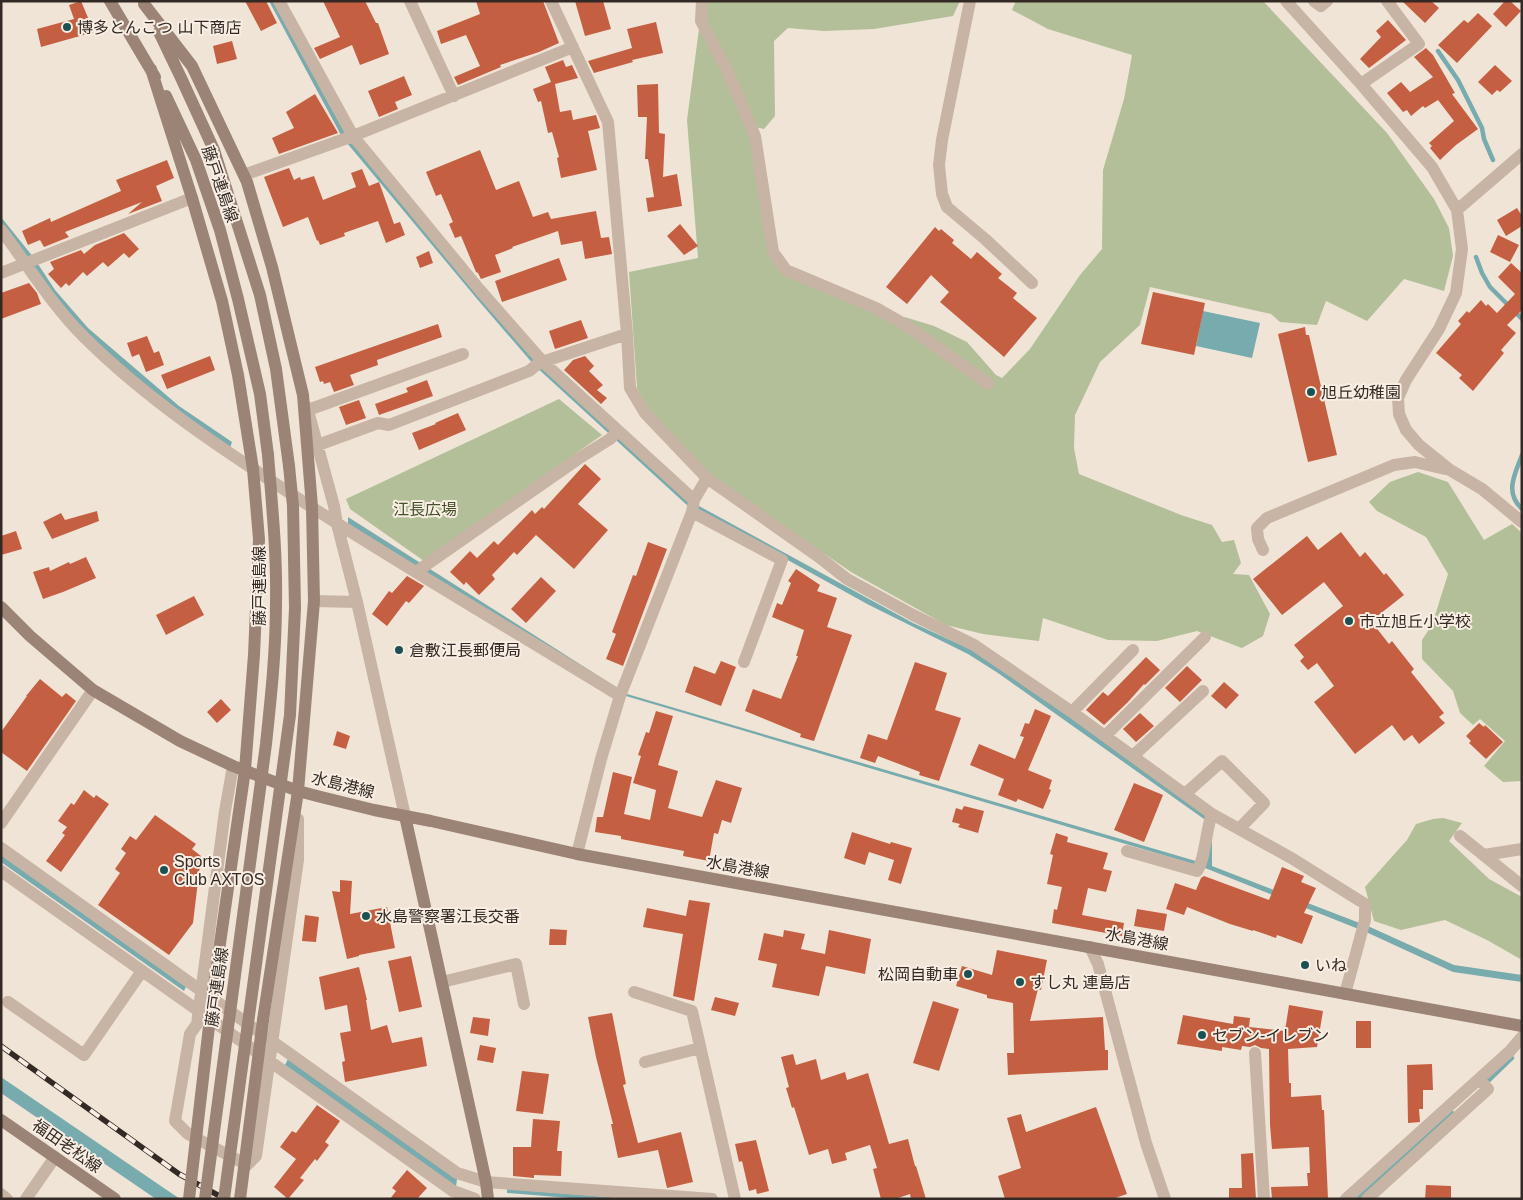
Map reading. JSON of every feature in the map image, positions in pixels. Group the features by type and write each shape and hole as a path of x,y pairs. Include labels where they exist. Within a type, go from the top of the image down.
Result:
{"main road":[{"name":"藤戸連島線","path":"110,1 171,104 196,160 220,230 260,394 276,541 274,668 205,1199"},
{"name":"藤戸連島線","path":"144,3 214,150 260,294 276,370 293,506 296,608 290,715 224,1199"},
{"path":"144,3 192,66 244,176 272,267 303,395 312,507 314,601 298,791 263,1020 240,1199"},
{"path":"151,69 222,301 238,375 253,469 260,539 254,655 208,991 188,1199"},
{"name":"水島港線","path":"1,607 30,636 94,690 168,734 239,768 298,791 374,810 577,854 1522,1026"},
{"path":"405,816 486,1182 488,1199"},
{"name":"福田老松線","path":"1,1120 115,1199"}],"street":[{"path":"279,1 353,136 539,364 693,506 782,560 744,662"},
{"path":"410,1 454,96"},
{"path":"551,1 608,122 630,388 645,413 707,478 847,579 913,615 974,645 1072,712 1185,794 1209,822 1239,829 1293,859 1365,904 1365,920 1346,994"},
{"path":"702,1 701,21 728,72 755,136 773,252 786,270 876,308 917,332 989,384"},
{"path":"970,1 942,140 939,165 942,194 947,207 1032,283"},
{"path":"1286,1 1361,84 1432,167 1457,210 1462,249 1456,294 1439,329 1406,380 1398,398 1399,414 1406,430 1419,445 1450,470 1482,489 1522,522"},
{"path":"1314,1 1321,6 1327,1"},
{"path":"1361,84 1419,44 1387,1"},
{"path":"244,176 353,136 573,48"},
{"path":"1457,210 1522,154"},
{"path":"1,273 192,198"},
{"path":"1,230 30,262 47,296 90,342 176,417 337,524 419,570 621,694"},
{"path":"318,445 378,424 389,425 529,372 539,364 627,334"},
{"path":"308,410 463,354"},
{"path":"303,395 334,506 405,816"},
{"path":"419,570 615,434"},
{"path":"1263,550 1258,539 1257,528 1267,518 1394,465 1415,462 1450,470"},
{"path":"577,854 600,759 621,694 693,506 707,478"},
{"path":"314,601 357,602"},
{"path":"1105,736 1205,637"},
{"path":"1072,712 1133,650"},
{"path":"1,823 94,690"},
{"path":"1133,756 1203,692"},
{"path":"1185,794 1222,761 1264,803 1239,829"},
{"path":"208,991 198,1012 197,1024 190,1034 175,1121 188,1134 248,1165 256,1156 298,860 298,791"},
{"path":"1127,851 1197,871 1209,822"},
{"path":"1460,836 1522,886"},
{"path":"1,848 208,991 272,1041 456,1173 486,1182 712,1199"},
{"path":"1484,855 1522,849"},
{"path":"1,871 453,1191 475,1199"},
{"path":"1090,947 1098,964 1146,1143 1165,1199"},
{"path":"442,982 516,964 524,1004"},
{"path":"8,1002 84,1056 142,971"},
{"path":"634,992 692,1011 735,1199"},
{"path":"1346,1199 1482,1082 1522,1037"},
{"path":"645,1062 700,1048"},
{"path":"1254,1053 1264,1199"},
{"path":"1367,1199 1488,1089 1482,1082"},
{"path":"26,1199 55,1157"},
{"path":"1,1194 7,1199"}],"green space":[{"path":"706,1 960,1 953,16 874,29 824,31 788,28 774,41 775,116 764,129 755,127 705,21"},
{"path":"1016,1 1263,1 1387,133 1434,199 1449,228 1453,256 1444,291 1404,279 1367,321 1326,301 1317,325 1280,322 1271,314 1150,287 1140,325 1100,362 1075,415 1074,448 1079,474 1181,515 1212,525 1222,542 1234,540 1241,563 1233,574 1249,575 1270,614 1263,636 1242,648 1197,631 1157,641 1108,640 1043,618 1039,641 983,634 946,625 851,572 705,472 649,410 637,388 629,272 698,258 687,120 699,29 725,73 752,140 769,255 874,311 934,326 967,342 996,375 1002,378 1030,349 1080,275 1102,249 1103,170 1124,99 1132,55 1048,29 1012,10"},
{"name":"江長広場","path":"559,399 602,435 424,561 350,509 346,499"},
{"path":"1418,472 1448,482 1484,540 1512,524 1522,533 1522,781 1503,782 1484,766 1505,741 1480,719 1473,725 1460,713 1453,691 1422,659 1422,640 1432,625 1448,574 1426,537 1377,511 1369,502 1390,482"},
{"path":"1443,818 1462,823 1449,841 1489,879 1522,897 1522,960 1487,940 1445,920 1401,930 1374,921 1365,887 1407,840 1416,824"}],"water":[{"path":"269,1 274,1 346,134 481,297 699,506 913,623 972,650 1002,669 1207,815 1212,827 1212,866 1370,927 1454,965 1522,975 1522,982 1453,972 1366,932 1200,866 626,696 348,526 348,517 627,694 1206,864 1204,819 998,673 968,654 869,605 689,507 534,365 342,137"},
{"path":"1,217 34,258 55,290 88,328 179,406 232,442 229,451 177,415 84,334 1,226"},
{"path":"1203,311 1260,323 1252,358 1196,346"},
{"path":"1,855 186,987 184,991 1,862"},
{"path":"289,1057 457,1179 456,1187 285,1065"},
{"path":"1,1077 180,1199 156,1199 1,1093"},
{"path":"507,1189 633,1199 582,1199 507,1193"}],"building":[{"path":"81,1 94,32 41,47 37,29 74,19 69,5"},
{"path":"245,1 266,1 277,23 261,31"},
{"path":"323,1 365,1 376,23 378,23 389,54 360,65 352,45 320,59 314,48 340,37"},
{"path":"476,1 543,1 559,43 500,65 501,67 458,85 454,77 480,66 466,35 441,44 437,31 480,14"},
{"path":"575,1 603,1 611,29 585,36"},
{"path":"1402,1 1431,1 1439,8 1425,23"},
{"path":"1505,1 1510,1 1521,11 1506,27 1493,14"},
{"path":"1478,13 1492,26 1457,63 1438,45 1464,20 1468,23"},
{"path":"1388,20 1406,40 1369,68 1360,59 1381,37 1376,31"},
{"path":"656,22 663,53 632,60 633,62 594,73 588,61 632,48 627,29"},
{"path":"232,41 237,59 217,64 213,46"},
{"path":"1426,48 1433,55 1455,93 1452,94 1478,129 1456,145 1440,160 1430,148 1432,146 1429,143 1454,121 1438,100 1425,108 1423,106 1411,116 1407,110 1403,112 1387,93 1401,82 1410,92 1433,77 1414,57"},
{"path":"563,60 566,67 572,65 578,78 555,84 560,112 571,110 573,120 596,115 600,128 588,131 597,170 561,178 557,158 559,157 552,132 548,133 541,101 538,102 533,89 551,82 545,67"},
{"path":"1495,65 1512,81 1500,92 1497,90 1492,95 1478,82"},
{"path":"404,76 412,95 395,102 398,109 379,117 368,91"},
{"path":"658,84 659,133 665,134 663,177 677,174 682,206 648,212 646,198 654,197 648,159 645,159 647,117 638,117 637,85"},
{"path":"315,94 338,133 279,154 272,138 294,128 286,112"},
{"path":"480,150 496,190 519,181 533,217 548,212 551,219 596,211 601,238 609,237 612,254 585,259 582,241 561,245 558,231 495,255 501,272 481,279 476,272 461,236 455,238 449,224 453,222 441,194 436,196 426,172"},
{"path":"167,160 174,178 156,186 162,201 128,214 142,202 65,232 69,237 44,247 40,240 28,245 22,231 50,218 51,222 121,191 116,180"},
{"path":"289,168 294,180 300,177 301,180 314,176 323,200 356,187 351,173 362,169 369,186 379,182 394,224 400,222 405,235 386,243 378,221 344,233 345,236 320,245 308,217 283,227 264,177"},
{"path":"1517,208 1522,216 1522,226 1506,236 1497,220"},
{"path":"680,224 698,246 684,255 667,236"},
{"path":"935,227 939,231 941,229 954,240 952,243 971,259 977,252 1002,274 998,278 1017,293 1013,298 1037,318 1004,357 940,302 949,292 931,275 907,304 886,287"},
{"path":"124,233 139,249 129,258 124,253 108,267 103,262 87,276 83,272 69,286 66,283 61,288 48,274 54,269 50,262 81,250 84,254 95,245"},
{"path":"1498,235 1519,245 1510,262 1490,252"},
{"path":"429,251 433,263 420,268 416,257"},
{"path":"559,258 567,280 502,302 495,281"},
{"path":"1511,263 1522,273 1522,310 1507,325 1516,333 1501,350 1504,353 1473,391 1459,378 1462,375 1436,353 1461,324 1458,321 1467,311 1469,313 1481,300 1486,306 1488,304 1497,313 1515,294 1498,277"},
{"path":"29,283 37,293 41,304 1,319 1,293"},
{"path":"1153,292 1205,303 1194,355 1141,344"},
{"path":"581,320 588,338 555,349 549,331"},
{"path":"438,324 442,337 377,360 378,365 350,375 354,385 334,392 330,382 324,384 323,381 320,382 315,367"},
{"path":"1305,327 1306,335 1309,335 1337,455 1308,462 1278,334"},
{"path":"147,336 154,353 159,351 164,365 146,372 139,354 132,357 127,343"},
{"path":"210,356 215,370 167,389 161,375"},
{"path":"585,356 594,366 589,371 603,385 597,390 607,398 601,404 564,370 573,360"},
{"path":"427,380 433,396 379,415 375,404 408,392 406,388"},
{"path":"359,400 366,418 346,425 339,407"},
{"path":"458,413 466,430 419,450 412,433"},
{"path":"585,464 601,479 578,504 608,530 574,569 536,535 517,555 514,552 492,575 495,579 479,595 466,582 464,585 450,572 470,551 477,558 494,541 498,545 532,510 535,514 542,507 544,509"},
{"path":"97,511 99,521 52,539 43,522 61,513 65,520"},
{"path":"16,531 22,549 1,555 1,536"},
{"path":"1341,532 1360,557 1365,552 1404,595 1371,621 1389,644 1392,641 1414,669 1411,672 1444,713 1439,717 1445,723 1419,744 1412,735 1404,741 1392,725 1355,754 1314,702 1334,686 1317,663 1308,670 1300,661 1304,657 1294,645 1343,606 1324,582 1282,615 1253,579 1307,536 1318,550"},
{"path":"648,542 667,549 623,666 606,659 616,634 612,632 633,575 636,576"},
{"path":"86,557 96,578 43,599 33,572 49,567 50,571 69,562 70,564"},
{"path":"796,569 820,585 817,591 837,598 827,627 852,635 814,741 800,737 801,734 745,711 753,689 781,699 798,656 796,656 804,630 772,617 777,603 782,605 791,583 788,581"},
{"path":"407,576 424,586 409,603 406,601 387,626 372,614 389,591 392,593"},
{"path":"541,577 556,591 526,623 511,609"},
{"path":"194,596 204,615 166,635 156,615"},
{"path":"1146,657 1160,670 1104,725 1086,710 1103,692 1108,696"},
{"path":"721,661 736,667 721,706 685,692 694,666 715,674"},
{"path":"915,662 947,673 935,710 961,718 939,781 919,775 920,772 878,756 875,763 860,758 868,734 887,740"},
{"path":"1187,666 1202,680 1180,702 1165,688"},
{"path":"40,679 62,697 66,693 76,701 27,771 1,752 1,732"},
{"path":"1224,682 1239,695 1226,709 1211,696"},
{"path":"221,699 231,710 217,723 207,712"},
{"path":"1035,709 1051,716 1028,770 1052,780 1049,789 1051,790 1043,809 1018,799 1016,802 998,795 1004,779 970,765 979,744 1015,759 1024,737 1020,736 1025,723 1029,724"},
{"path":"656,711 673,716 658,765 678,771 668,808 702,817 716,780 742,788 731,823 722,820 718,834 714,833 709,861 683,856 684,851 621,839 621,836 595,832 597,817 603,817 613,772 632,777 624,814 650,820 656,790 633,783 641,756 638,755 646,732 649,733"},
{"path":"1140,713 1154,726 1136,742 1123,729"},
{"path":"1479,723 1484,727 1485,725 1503,742 1486,759 1469,743 1471,741 1466,736"},
{"path":"337,731 350,736 346,749 333,745"},
{"path":"1134,783 1163,795 1144,842 1114,830"},
{"path":"84,790 94,798 96,795 109,804 61,872 46,861 65,835 62,833 67,827 58,821 71,803 74,805"},
{"path":"964,806 984,811 978,833 958,827 960,824 952,822 956,808 962,810"},
{"path":"155,815 196,844 192,849 201,856 193,923 169,955 98,905 120,873 115,869 126,853 121,849 130,836 136,840"},
{"path":"852,832 890,844 891,842 912,848 901,884 888,880 894,860 869,852 865,865 844,858"},
{"path":"1056,833 1068,837 1067,842 1108,853 1103,869 1112,871 1106,892 1088,888 1082,915 1124,923 1122,936 1052,923 1054,909 1057,910 1062,887 1047,884 1053,855 1050,854"},
{"path":"1282,867 1304,876 1301,882 1316,888 1304,913 1313,916 1302,944 1277,935 1276,938 1230,924 1187,907 1184,915 1166,909 1175,883 1196,890 1201,878 1204,876 1269,900"},
{"path":"340,880 352,881 350,914 387,907 395,948 347,959 332,891 340,892"},
{"path":"689,900 710,903 694,1001 673,996 683,934 643,927 647,908 686,916"},
{"path":"1137,909 1167,914 1164,931 1134,926"},
{"path":"305,915 319,917 316,942 302,941"},
{"path":"550,929 567,930 566,945 549,945"},
{"path":"784,930 805,934 801,949 825,954 829,930 871,939 865,974 826,966 819,996 772,987 777,964 758,960 764,933 783,937"},
{"path":"997,950 1047,960 1041,990 1038,989 1030,1021 1103,1017 1105,1050 1108,1050 1108,1070 1008,1075 1007,1053 1014,1053 1013,1003 987,998 987,995 956,986 962,966 992,975"},
{"path":"411,956 422,1007 399,1012 388,961"},
{"path":"359,967 367,1000 371,1030 387,1025 392,1043 422,1037 427,1066 345,1082 342,1062 345,1061 340,1033 351,1031 347,1005 325,1010 319,977"},
{"path":"715,997 739,1003 735,1016 711,1010"},
{"path":"933,1001 959,1009 939,1071 913,1063"},
{"path":"1289,1005 1323,1011 1317,1047 1288,1049 1291,1097 1321,1095 1322,1110 1324,1110 1328,1199 1272,1199 1271,1187 1308,1186 1307,1173 1310,1173 1309,1147 1272,1149 1269,1049 1255,1045 1250,1047 1242,1046 1241,1050 1222,1047 1222,1051 1177,1044 1183,1015 1233,1024 1234,1016 1250,1018 1249,1027 1285,1031"},
{"path":"612,1013 626,1084 623,1085 638,1143 681,1132 693,1182 667,1188 658,1150 618,1158 611,1124 613,1124 588,1017"},
{"path":"473,1017 490,1019 488,1036 470,1033"},
{"path":"1356,1021 1371,1021 1371,1048 1356,1048"},
{"path":"480,1045 496,1048 493,1063 477,1060"},
{"path":"793,1054 796,1065 816,1059 821,1080 845,1072 847,1080 868,1073 889,1144 908,1139 926,1199 911,1199 910,1194 895,1199 881,1199 873,1169 877,1168 870,1145 845,1153 847,1160 832,1164 828,1149 809,1155 786,1088 789,1087 781,1057"},
{"path":"1432,1064 1433,1090 1423,1090 1423,1109 1419,1109 1420,1122 1408,1123 1407,1065"},
{"path":"522,1071 549,1074 543,1114 516,1111"},
{"path":"317,1105 340,1121 325,1142 329,1145 317,1161 315,1159 300,1178 304,1180 288,1199 274,1187 296,1159 280,1147 292,1131 296,1133"},
{"path":"1096,1107 1127,1194 1112,1199 1005,1199 998,1176 1021,1168 1007,1118 1021,1114 1026,1132"},
{"path":"533,1119 560,1121 557,1151 562,1151 561,1176 534,1175 534,1178 513,1176 513,1147 531,1147"},
{"path":"756,1140 769,1191 757,1194 756,1189 749,1191 742,1161 739,1162 735,1144"},
{"path":"1253,1153 1256,1199 1229,1199 1229,1188 1242,1188 1241,1154"},
{"path":"407,1170 427,1188 417,1199 390,1199 396,1191 392,1188"},
{"path":"1426,1185 1451,1186 1451,1199 1425,1199"}],"waterway":[{"path":"1438,51 1458,80 1482,128 1484,139 1493,160"},
{"path":"1476,257 1490,287 1522,319"},
{"path":"1522,455 1514,476 1512,489 1513,496 1522,509"},
{"path":"1486,1083 1512,1058"},
{"path":"1357,1199 1452,1113"}],"railway":[{"path":"1,1046 179,1174 225,1199"}],"place":[{"name":"博多とんこつ 山下商店","path":"67,27"},
{"name":"旭丘幼稚園","path":"1311,392"},
{"name":"市立旭丘小学校","path":"1349,621"},
{"name":"倉敷江長郵便局","path":"399,650"},
{"name":"Sports Club AXTOS","path":"164,870"},
{"name":"水島警察署江長交番","path":"366,916"},
{"name":"いね","path":"1305,965"},
{"name":"松岡自動車","path":"968,974"},
{"name":"すし丸 連島店","path":"1020,982"},
{"name":"セブン-イレブン","path":"1202,1035"}]}
